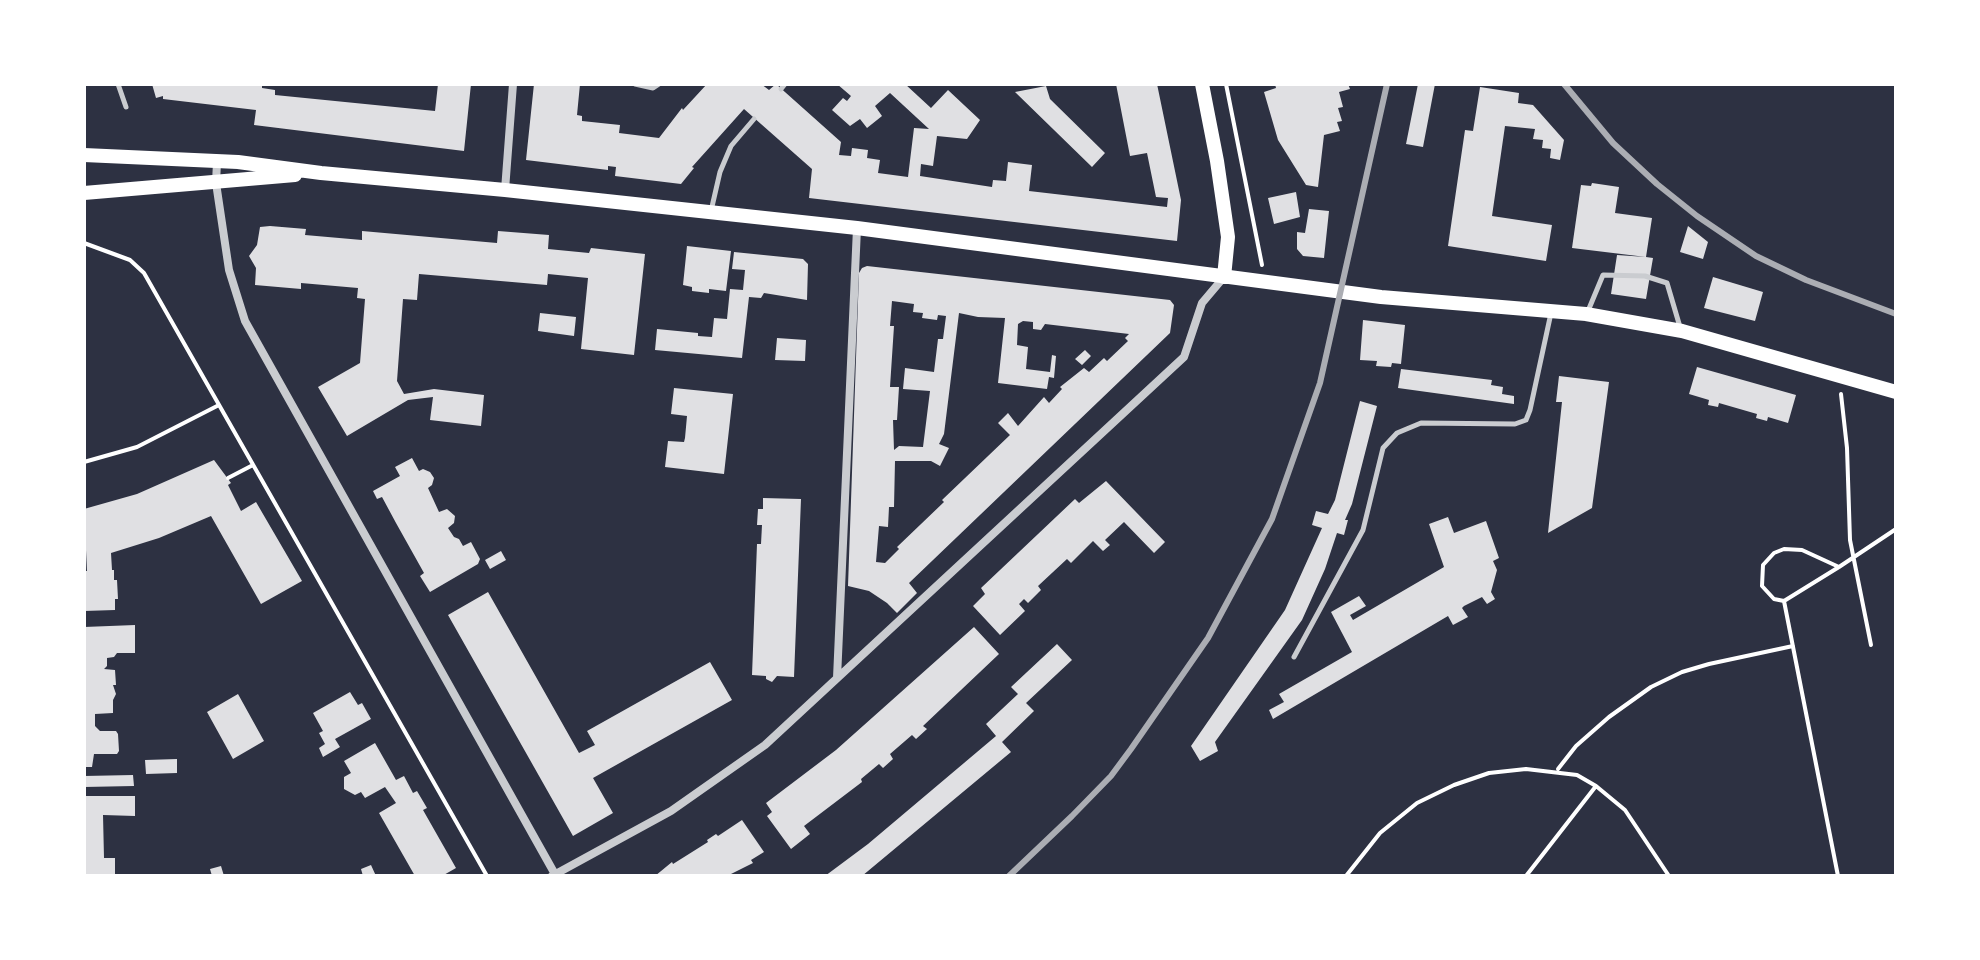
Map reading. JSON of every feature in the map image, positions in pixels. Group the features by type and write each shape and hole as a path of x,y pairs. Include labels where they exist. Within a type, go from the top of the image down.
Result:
{"main road":[{"path":"1202,84 1228,237 1224,277"},
{"path":"84,155 238,162 505,190 857,228 1381,297 1586,314 1682,331 1896,392"},
{"path":"84,193 321,173"}],"street":[{"path":"505,190 513,84"},
{"path":"217,162 216,183 229,270 245,321 554,875 671,811 765,745 1184,357 1202,303 1224,277"},
{"path":"837,678 857,228"}],"lane":[{"path":"118,84 126,107"},
{"path":"635,84 653,88 659,84"},
{"path":"710,212 720,172 731,146 754,119"},
{"path":"1586,314 1603,275 1645,276 1667,283 1682,331"},
{"path":"1294,657 1363,530 1383,448 1397,433 1421,423 1515,424 1526,420 1551,312"}],"path":[{"path":"1226,84 1266,283"},
{"path":"84,243 130,260 144,273 487,876"},
{"path":"1841,376 1840,409 1847,448 1853,556 1871,645"},
{"path":"84,462 137,447 219,405"},
{"path":"228,478 253,465"},
{"path":"1839,567 1802,550 1784,549 1774,553 1763,565 1762,586 1774,599 1784,601 1839,567 1896,529"},
{"path":"1784,601 1838,876"},
{"path":"1557,770 1576,746 1651,687 1682,672 1709,664 1793,646"},
{"path":"1346,876 1380,833 1417,803 1489,773 1526,769 1557,770 1577,775 1596,786 1625,810 1669,876"},
{"path":"1526,876 1596,786"}],"building":[{"path":"152,84 262,84 262,88 275,90 275,95 435,111 438,84 471,84 464,151 254,125 256,110 163,99 163,96 156,98"},
{"path":"534,84 580,84 577,115 582,116 582,121 620,125 619,133 659,138 682,108 707,84 761,84 769,90 776,84 841,142 839,155 851,156 852,148 868,150 867,158 880,160 878,173 908,177 914,128 929,129 890,93 875,106 882,116 867,128 860,119 850,126 832,110 843,98 847,101 851,96 837,84 905,84 931,108 948,90 980,120 967,139 937,136 933,166 921,164 920,176 992,187 993,180 1006,181 1008,162 1032,165 1029,191 1167,207 1168,198 1156,197 1147,153 1130,156 1116,84 1157,84 1181,200 1177,241 809,198 812,169 744,109 692,167 681,184 615,176 616,167 608,166 608,170 526,160"},
{"path":"1275,84 1348,84 1350,89 1339,92 1343,107 1338,108 1342,121 1337,122 1340,131 1324,135 1318,187 1306,185 1278,140 1264,92 1276,88"},
{"path":"1418,84 1435,84 1423,147 1406,144"},
{"path":"1046,86 1050,99 1105,153 1092,167 1015,92"},
{"path":"1480,87 1519,93 1518,103 1533,105 1564,140 1560,160 1550,158 1551,149 1542,148 1543,140 1533,139 1535,129 1505,126 1492,216 1552,225 1546,261 1448,246 1465,130 1473,131"},
{"path":"1592,183 1619,187 1615,213 1652,218 1646,257 1572,248 1581,185 1591,186"},
{"path":"1296,192 1300,217 1274,224 1268,198"},
{"path":"1309,209 1329,211 1324,258 1303,256 1297,249 1297,232 1305,233"},
{"path":"1688,226 1708,242 1703,259 1680,252"},
{"path":"260,227 306,229 305,235 362,240 362,231 497,243 498,231 549,235 548,249 589,253 591,248 645,254 634,355 581,349 588,278 548,274 547,285 419,274 417,300 403,299 397,381 404,394 434,389 484,395 481,426 430,420 433,397 408,400 347,436 318,387 360,363 365,299 357,298 358,288 301,283 301,289 255,285 256,268 249,256 257,245"},
{"path":"687,246 731,251 726,291 692,291 692,287 683,285"},
{"path":"734,252 803,259 808,264 807,300 764,293 761,298 749,297 742,358 655,350 657,329 712,337 714,318 727,319 730,289 743,290 745,270 732,269"},
{"path":"1617,255 1653,258 1646,299 1611,294"},
{"path":"867,266 1170,300 1174,305 1170,333 909,583 917,593 897,613 869,591 848,586 859,273","holes":["892,301 914,304 913,312 923,313 922,318 937,320 938,315 946,316 943,339 938,339 934,372 905,368 903,389 930,391 923,447 899,446 894,450 893,420 897,420 899,387 890,387 894,326 890,326","959,313 1005,318 998,383 1047,389 1049,377 1054,378 1056,356 1052,355 1050,372 1026,369 1028,347 1017,345 1018,324 1023,321 1033,322 1033,329 1041,330 1045,324 1129,334 1125,338 1128,341 1107,361 1104,358 1089,372 1084,368 1060,387 1062,389 1049,403 1044,397 1018,426 1008,413 998,423 1010,435 942,500 944,502 897,547 899,549 885,563 876,562 879,526 888,527 889,507 894,507 895,461 931,461 940,466 949,448 939,444 944,434"]},
{"path":"1713,277 1763,292 1755,321 1704,308"},
{"path":"540,313 576,317 574,336 538,331"},
{"path":"1363,320 1405,325 1401,364 1376,366 1377,361 1360,360"},
{"path":"777,338 806,340 805,361 775,360"},
{"path":"1085,350 1091,356 1082,365 1075,359"},
{"path":"1697,367 1796,395 1788,423 1768,417 1767,421 1756,418 1757,414 1719,403 1718,407 1708,405 1709,400 1689,394"},
{"path":"1401,369 1492,380 1491,385 1503,387 1502,394 1514,396 1514,404 1398,388"},
{"path":"1559,376 1609,382 1592,508 1548,533 1562,402 1556,402"},
{"path":"674,388 733,394 724,474 665,467 668,441 684,442 685,438 687,416 671,414"},
{"path":"1360,401 1377,406 1352,504 1345,520 1348,520 1344,535 1337,533 1302,620 1215,742 1218,751 1200,761 1191,746 1285,610 1322,528 1312,525 1316,511 1328,514 1335,500"},
{"path":"412,458 419,471 430,472 434,478 428,488 439,512 447,509 455,516 454,523 448,528 454,537 463,546 471,542 480,559 478,564 430,592 420,576 424,573 382,497 377,499 373,491 400,476 395,467"},
{"path":"214,460 231,483 228,485 241,511 256,502 302,581 261,604 211,516 159,538 111,553 114,580 117,580 115,610 84,611 84,571 87,571 84,509 137,494"},
{"path":"1106,481 1165,542 1154,553 1124,522 1105,540 1110,545 1103,551 1093,541 1071,563 1067,559 1038,586 1041,590 1028,603 1024,599 1019,604 1025,611 1000,635 973,606 985,594 981,588 1075,499 1079,503"},
{"path":"763,498 801,499 794,677 777,676 772,682 766,676 752,675 757,544 761,544 762,525 757,525 758,509 763,509"},
{"path":"1448,517 1454,533 1486,521 1499,558 1493,561 1497,570 1491,592 1495,599 1487,604 1482,597 1464,606 1462,608 1468,617 1453,625 1448,616 1273,719 1269,710 1284,702 1279,694 1352,652 1331,612 1359,596 1366,606 1350,615 1353,620 1444,567 1429,524"},
{"path":"501,551 506,560 490,569 485,560"},
{"path":"488,592 579,753 595,745 587,731 710,662 732,700 593,778 613,813 573,836 448,615"},
{"path":"135,625 135,653 117,653 107,658 104,669 115,670 113,713 95,714 95,726 100,731 116,731 118,734 119,751 117,754 94,754 92,767 84,767 84,627"},
{"path":"974,627 999,654 923,726 927,729 916,739 912,735 890,754 893,759 883,768 879,764 861,779 862,782 804,826 810,834 791,849 767,816 772,812 766,803 836,750"},
{"path":"1057,644 1072,660 1026,703 1034,711 1002,742 1011,752 862,876 825,876 868,844 996,736 986,724 1018,694 1011,687"},
{"path":"350,692 358,705 362,703 371,719 335,739 340,747 323,757 319,748 325,744 319,733 323,731 313,713"},
{"path":"238,694 264,741 233,759 207,712"},
{"path":"375,743 396,780 404,776 413,793 417,791 427,808 423,810 456,868 442,876 415,876 379,813 396,803 385,787 365,798 361,792 355,795 344,789 344,777 351,773 344,761"},
{"path":"177,759 177,773 146,774 145,760"},
{"path":"133,775 134,786 84,787 84,776"},
{"path":"84,796 135,796 135,816 103,815 104,858 115,858 115,876 84,876"},
{"path":"742,820 764,852 751,860 753,863 727,876 655,876 672,862"},
{"path":"371,865 376,876 363,876 361,869"},
{"path":"221,866 224,876 212,876 210,869"}],"railway":[{"path":"1009,876 1111,776 1131,749 1208,638 1272,519 1320,383 1387,84"},
{"path":"1564,84 1613,143 1697,216 1756,256 1806,280 1896,314"}]}
